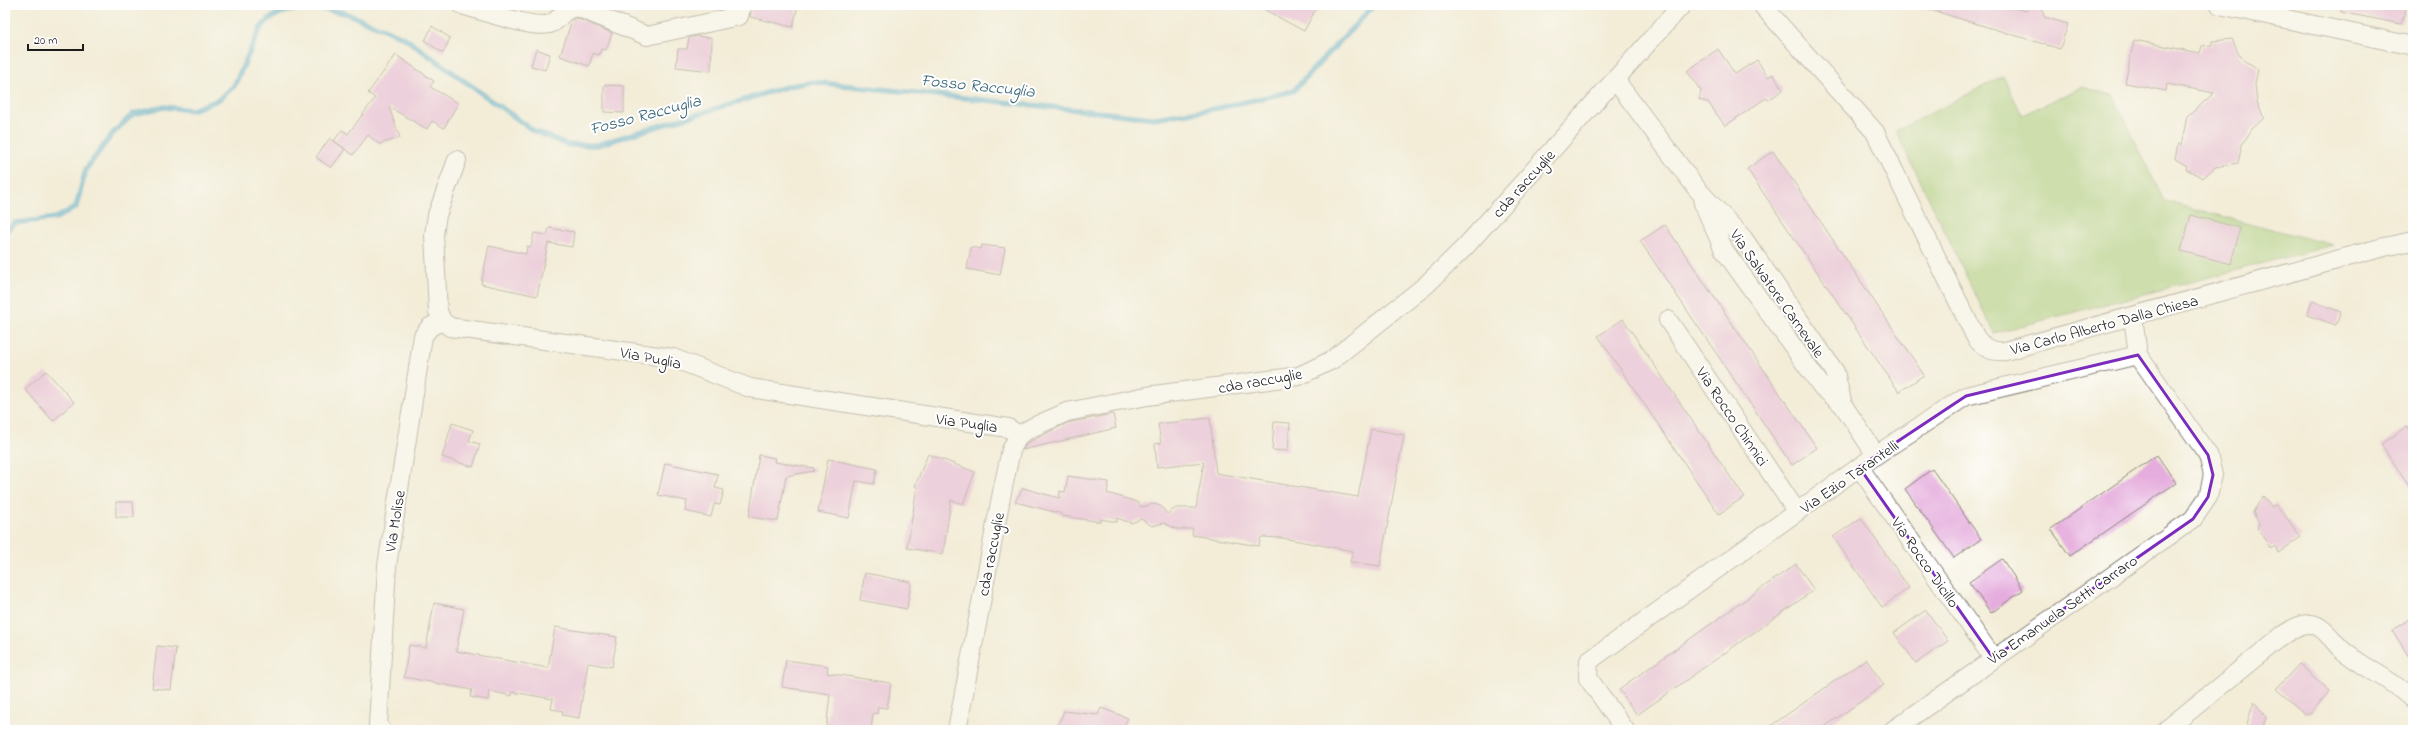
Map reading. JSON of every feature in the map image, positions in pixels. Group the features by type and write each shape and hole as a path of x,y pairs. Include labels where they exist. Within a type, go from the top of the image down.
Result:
{"street":[{"path":"462,5 540,27 554,23 568,8 577,7 647,36 739,16 742,5"},
{"name":"cda raccuglie","path":"957,730 1002,492 1011,450 1019,435 1067,412 1147,396 1299,376 1332,360 1426,285 1465,247 1616,82 1682,5"},
{"name":"Via Carlo Alberto Dalla Chiesa","path":"1762,5 1853,105 1875,132 1976,338 1984,348 1995,352 2004,351 2133,317 2384,247 2413,241"},
{"path":"2220,5 2413,46"},
{"name":"Via Salvatore Carnevale","path":"1616,82 1697,189 1724,250 1822,387 1843,405 1876,454"},
{"path":"442,321 438,310 434,235 437,215 457,160"},
{"path":"2133,317 2138,355"},
{"name":"Via Rocco Chinnici","path":"1668,320 1797,512"},
{"name":"Via Puglia","path":"442,321 450,327 673,358 750,388 1008,428 1019,435"},
{"name":"Via Molise","path":"382,730 378,725 387,566 423,336 430,327 442,321"},
{"name":"Via Ezio Tarantelli","path":"1625,730 1588,678 1589,661 1876,454 1966,396 2138,355"},
{"name":"Via Emanuela Setti Carraro","path":"1893,730 1993,658 2193,519 2208,497 2213,475 2208,455 2138,355"},
{"name":"Via Rocco Dicillo","path":"1859,467 1993,658"},
{"path":"2166,730 2283,635 2298,626 2312,624 2323,630 2342,649 2376,671 2413,700"}],"highlighted area":[{"path":"2138,355 2208,455 2213,475 2208,497 2193,519 1993,658 1859,467 1966,396"}],"green space":[{"path":"2003,76 2022,115 2082,87 2113,95 2164,201 2333,245 1994,333 1896,131"}],"building":[{"path":"752,5 798,5 793,27 750,17"},
{"path":"1256,5 1318,5 1304,31"},
{"path":"1929,5 2006,5 2026,11 2032,5 2042,5 2044,17 2068,24 2060,49 1928,9"},
{"path":"2342,5 2407,5 2401,24 2341,12"},
{"path":"576,18 612,33 606,50 601,49 599,55 593,53 589,66 560,56 572,20"},
{"path":"432,26 450,38 443,53 425,41"},
{"path":"696,36 712,38 711,71 676,67 678,49 687,49 689,38"},
{"path":"2232,39 2240,57 2258,69 2255,85 2257,102 2264,118 2252,129 2242,145 2238,163 2215,167 2203,178 2186,169 2187,166 2175,159 2178,144 2181,145 2187,117 2214,93 2167,84 2166,91 2125,83 2134,40 2200,53 2202,46 2212,45 2212,41"},
{"path":"536,49 550,54 545,70 531,66"},
{"path":"1718,49 1735,74 1757,60 1768,77 1773,74 1783,90 1768,100 1766,98 1725,126 1708,102 1699,100 1701,91 1687,71"},
{"path":"396,55 434,81 430,87 458,103 444,128 432,121 427,129 389,107 400,138 379,144 368,135 353,155 334,141 342,130 348,134 375,98 368,93"},
{"path":"604,85 624,86 624,113 604,112"},
{"path":"330,138 345,149 331,168 316,157"},
{"path":"1773,151 1924,375 1899,392 1747,169"},
{"path":"2191,215 2240,228 2231,264 2181,251"},
{"path":"1665,225 1817,448 1792,465 1640,241"},
{"path":"549,228 574,232 572,247 548,243 537,296 481,284 489,246 526,254 527,246 531,247 534,233 547,235"},
{"path":"982,245 1005,248 1000,275 967,269 971,247 981,249"},
{"path":"2312,301 2341,312 2336,325 2307,315"},
{"path":"1623,319 1744,497 1719,514 1598,336"},
{"path":"46,371 74,402 53,421 25,389"},
{"path":"1113,414 1116,428 1023,450 1027,443 1067,423"},
{"path":"1210,418 1216,473 1358,497 1371,429 1404,435 1380,566 1350,562 1353,551 1282,538 1261,537 1259,546 1192,535 1193,529 1176,529 1164,523 1152,526 1141,519 1131,523 1117,518 1117,522 1101,519 1101,522 1063,516 1059,513 1015,502 1023,488 1059,498 1060,491 1065,492 1068,476 1109,482 1107,493 1137,502 1141,507 1154,504 1161,506 1167,514 1176,508 1196,508 1204,462 1157,467 1155,444 1161,443 1158,424"},
{"path":"1274,422 1290,423 1288,451 1272,450"},
{"path":"452,423 473,430 469,441 480,444 473,467 442,457"},
{"path":"2407,427 2413,436 2413,491 2381,444"},
{"path":"928,454 975,472 963,504 951,500 943,554 907,548 917,487 915,486"},
{"path":"759,455 775,458 774,462 814,468 814,471 786,476 778,521 749,517"},
{"path":"2157,455 2176,483 2070,556 2051,529"},
{"path":"828,459 877,469 874,484 856,481 849,518 818,512"},
{"path":"665,463 718,474 715,488 724,490 720,505 714,504 711,517 685,511 687,501 658,495"},
{"path":"1932,469 1981,539 1954,558 1905,489"},
{"path":"2263,496 2272,507 2276,504 2301,537 2278,553 2275,546 2271,549 2257,528 2259,524 2253,512"},
{"path":"116,502 133,502 134,517 116,517"},
{"path":"1861,518 1909,588 1882,607 1833,537"},
{"path":"2002,559 2023,590 1991,613 1969,582"},
{"path":"1796,564 1814,590 1637,715 1619,689"},
{"path":"865,573 911,582 907,609 860,600"},
{"path":"434,603 464,609 456,651 548,668 555,627 617,637 612,667 588,663 579,718 562,715 563,711 551,709 553,699 512,692 512,696 489,691 488,700 470,697 472,690 404,677 409,645 426,648"},
{"path":"1926,610 1948,641 1916,663 1894,633"},
{"path":"2413,617 2413,663 2392,630"},
{"path":"157,646 176,648 171,690 152,688"},
{"path":"1866,659 1884,685 1820,730 1765,730"},
{"path":"786,660 828,666 827,673 891,683 887,708 878,707 877,714 873,713 871,730 826,730 830,694 782,687"},
{"path":"2299,664 2330,691 2310,714 2305,714 2276,689"},
{"path":"2254,701 2266,717 2262,730 2246,727"},
{"path":"1101,708 1128,718 1122,730 1056,730 1064,711 1098,715"}],"waterway":[{"name":"Fosso Raccuglia","path":"5,232 15,223 56,218 76,207 86,169 113,133 133,114 164,107 192,110 218,100 234,86 260,29 269,19 280,13 307,6 345,13 403,37 534,131 568,145 597,145 789,86 813,82 1154,118 1219,108 1293,91 1374,5"}]}
